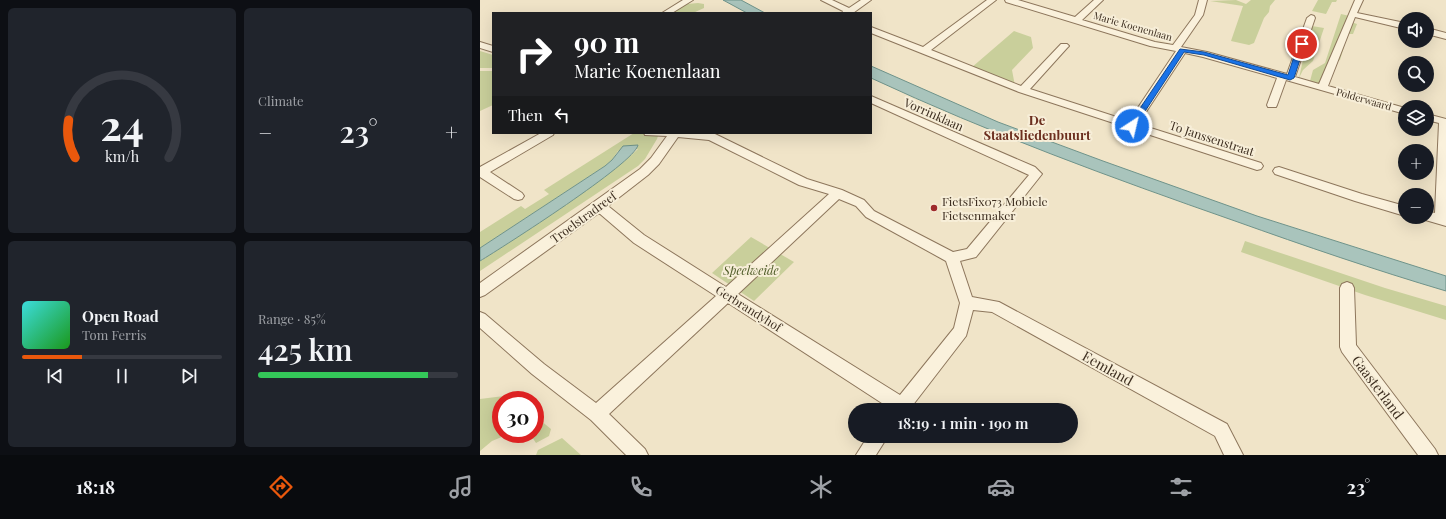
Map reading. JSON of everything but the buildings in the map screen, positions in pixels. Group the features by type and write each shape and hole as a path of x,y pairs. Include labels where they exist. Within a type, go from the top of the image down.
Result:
{"street":[{"path":"668,12 688,0"},
{"path":"825,0 848,12 867,0"},
{"path":"925,50 992,0"},
{"name":"Marie Koenenlaan","path":"1009,0 1153,44 1204,54 1323,87"},
{"path":"1076,21 1099,0"},
{"path":"1132,126 1199,16 1203,0"},
{"path":"1323,87 1358,0"},
{"path":"1352,14 1398,24"},
{"path":"1272,105 1287,77 1310,18"},
{"name":"To Janssenstraat","path":"872,30 925,50 1023,90 1257,166"},
{"path":"1434,33 1446,36"},
{"path":"480,45 492,49"},
{"path":"1023,90 1064,46"},
{"name":"Polderwaard","path":"1323,87 1398,109"},
{"name":"Vorrinklaan","path":"872,99 924,124 1032,170 1036,174 1035,178 971,253 952,258"},
{"path":"1434,119 1445,122 1444,221 1434,218"},
{"path":"518,196 480,172 547,134"},
{"name":"Troelstradreef","path":"480,291 644,172 675,134"},
{"path":"685,134 711,137 803,182 838,193 860,203 870,214 952,258 967,303 961,330 904,403"},
{"path":"1279,171 1359,198 1398,208"},
{"path":"598,414 838,193"},
{"name":"Gerbrandyhof","path":"599,206 639,240 727,295 892,403"},
{"name":"Gaasterland","path":"1347,288 1348,347 1429,455"},
{"name":"Eemland","path":"967,303 994,306 1221,430 1234,455"},
{"path":"480,319 538,369 598,414 639,455"},
{"path":"865,455 874,443"}],"green space":[{"path":"1236,0 1246,4 1251,0 1275,0 1264,18 1254,43 1249,45 1231,41 1243,6 1210,1"},
{"path":"1318,0 1337,0 1336,2 1332,2 1326,14 1312,11"},
{"path":"687,4 704,4 704,8 695,12 673,12"},
{"path":"1341,14 1354,17 1351,22 1357,24 1353,34 1348,34 1340,60 1338,61 1327,85 1328,86 1310,81 1313,70 1325,63"},
{"path":"1312,26 1324,28 1313,61 1303,70 1299,78 1308,37"},
{"path":"1014,31 1031,37 1033,48 1012,70 1015,86 971,68"},
{"path":"480,51 492,55 492,68 480,68"},
{"path":"480,71 492,71 492,105 480,111"},
{"path":"632,134 649,134 658,136 645,159 638,166 480,271 480,261 570,202 638,149 618,151 612,160 605,166 480,248 480,232 521,206 525,209 549,194 544,190"},
{"name":"Speelweide","path":"751,237 794,262 754,301 712,273"},
{"path":"1245,241 1385,288 1446,306 1446,320 1365,295 1241,252"},
{"path":"492,397 492,441 480,451 480,399"},
{"path":"544,423 551,429 549,436 544,439"},
{"path":"562,438 581,455 536,455 538,450"}],"water":[{"path":"723,0 741,0 763,12 745,12"},
{"path":"872,66 998,122 1103,161 1257,216 1446,276 1446,291 1288,240 1143,188 1051,154 960,118 872,78"},
{"path":"638,145 631,155 593,186 480,261 480,248 605,166 623,146"}],"place":[{"name":"FietsFix073 Mobiele Fietsenmaker","path":"934,208"}],"district":[{"name":"De Staatsliedenbuurt","path":"1037,126"}],"route":[{"path":"1132,126 1182,50 1204,54 1290,78 1302,44"}]}
